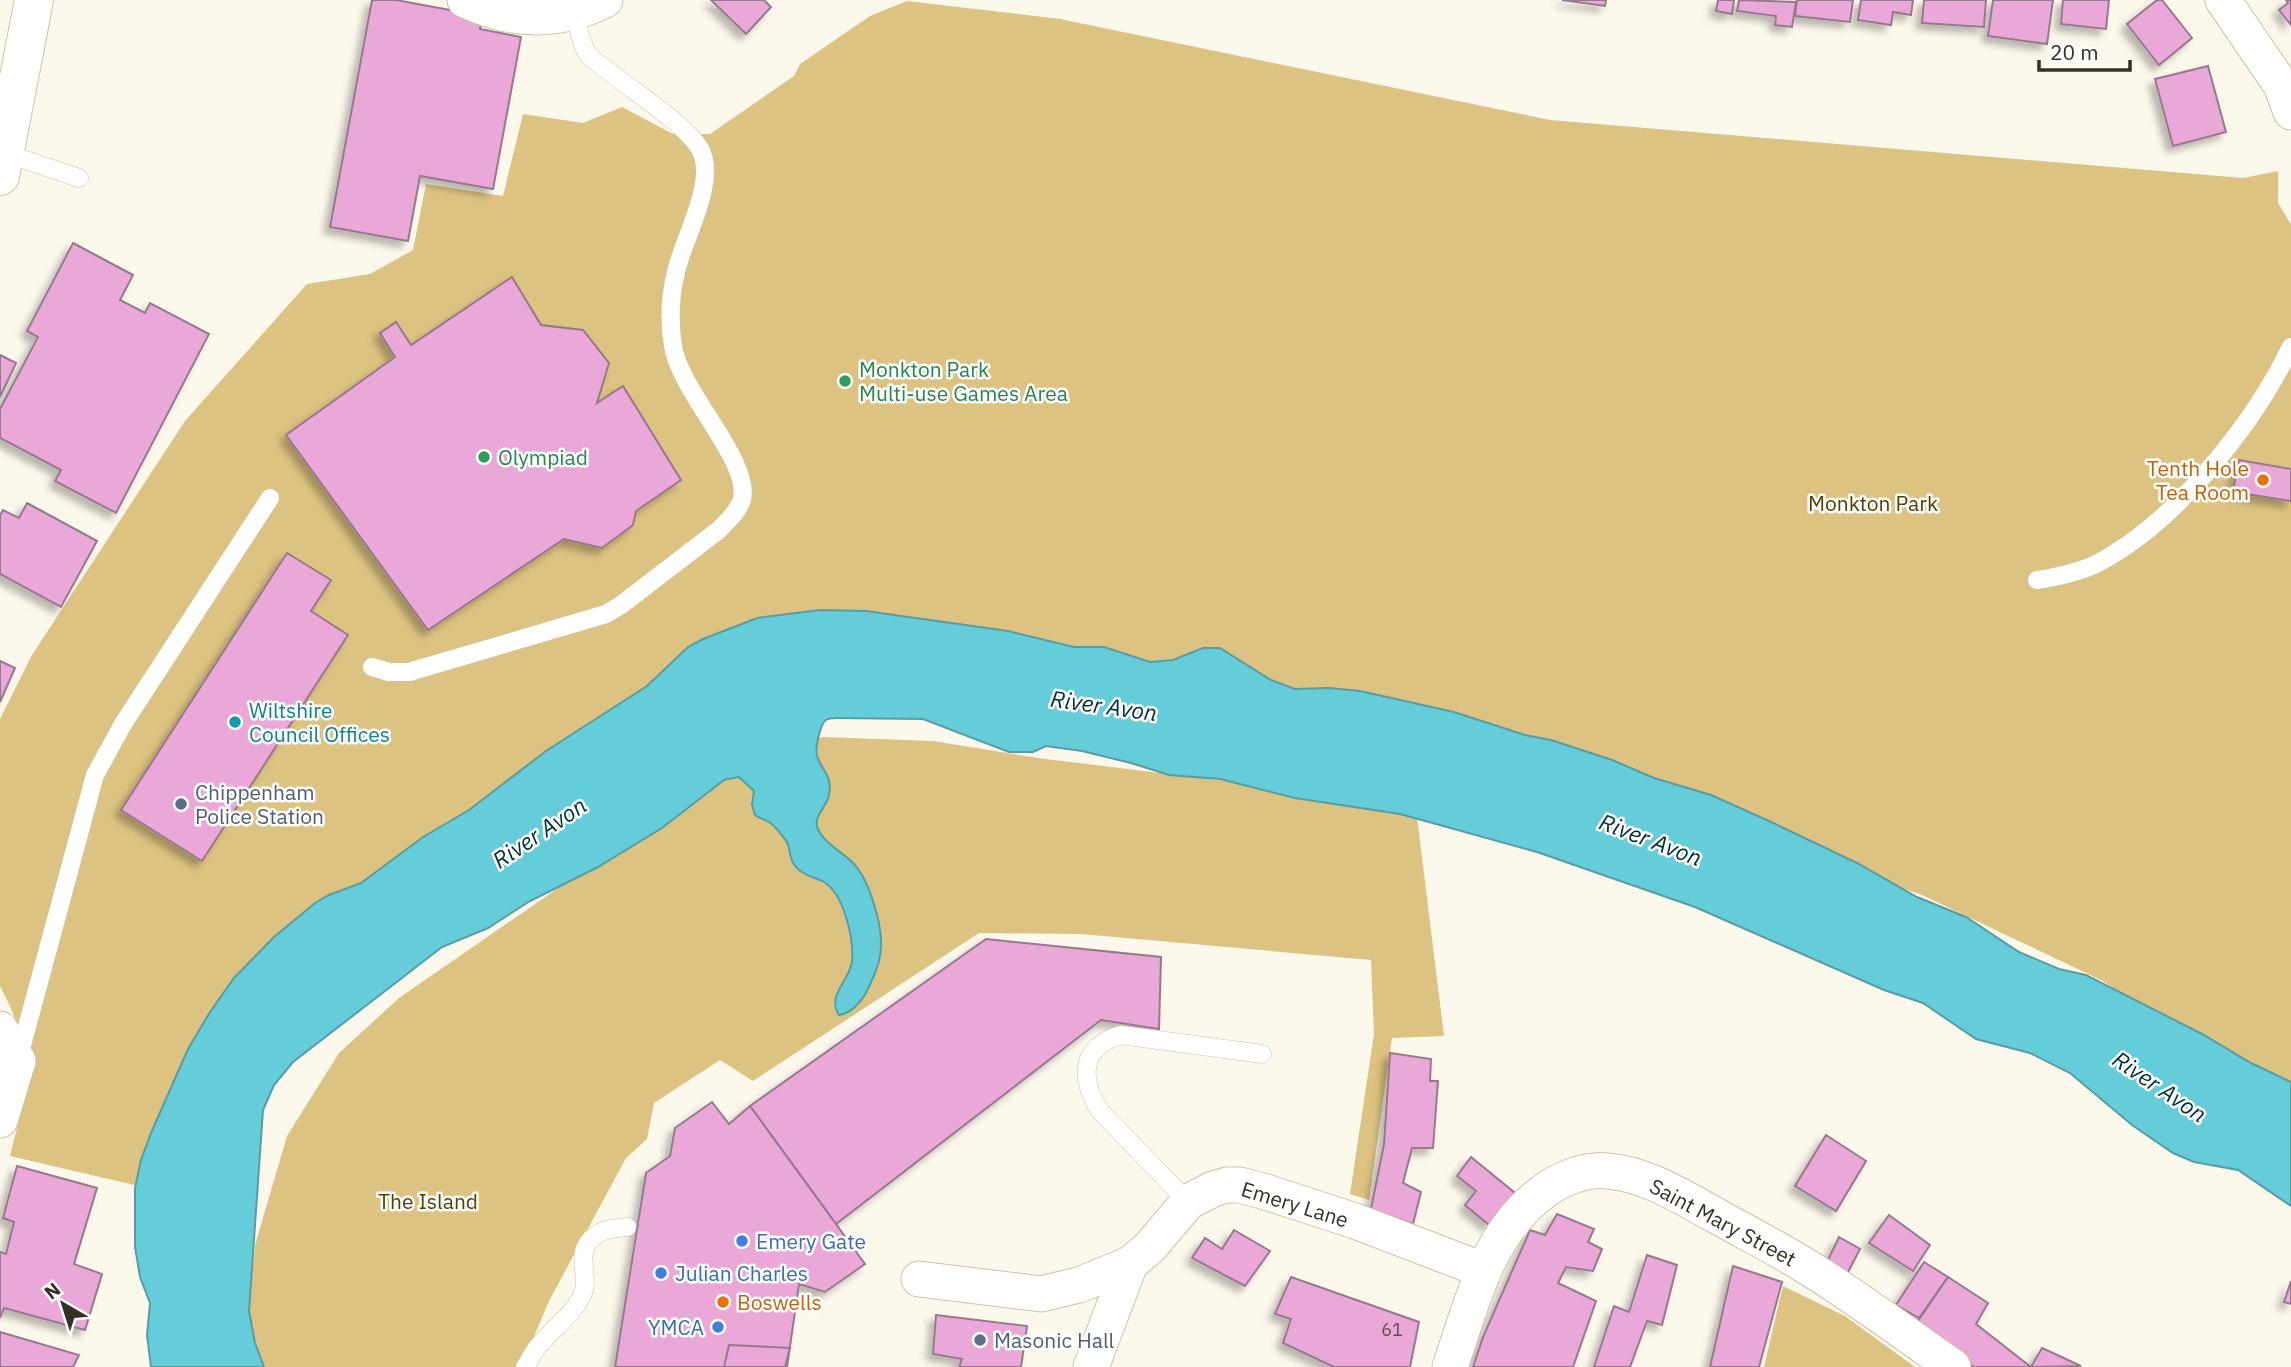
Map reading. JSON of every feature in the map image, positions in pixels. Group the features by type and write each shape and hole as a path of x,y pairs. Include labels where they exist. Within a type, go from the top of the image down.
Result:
{"street":[{"path":"3,164 34,0"},
{"path":"465,0 506,16 533,18 590,6"},
{"path":"2223,0 2281,85 2291,112"},
{"path":"0,1029 18,1061 0,1120"},
{"name":"Saint Mary Street","path":"1450,1367 1483,1270 1517,1216 1540,1194 1562,1181 1582,1173 1606,1170 1642,1178 1750,1234 1804,1265 1953,1367"},
{"name":"Emery Lane","path":"919,1279 1041,1294 1079,1285 1130,1264 1150,1247 1188,1202 1227,1185 1240,1185 1356,1221 1483,1270"},
{"name":"Emery Lane","path":"1091,1367 1130,1264"}],"lane":[{"path":"372,667 389,672 409,672 606,614 720,529 733,515 742,499 740,477 715,430 688,388 676,362 673,347 672,296 681,249 705,174 700,148 678,125 588,55 590,6"},
{"path":"3,164 79,178"},
{"path":"2037,580 2097,564 2143,535 2159,521 2238,433 2275,377 2291,347"},
{"path":"18,1061 95,775 123,724 271,498"},
{"path":"1188,1202 1100,1111 1090,1096 1087,1083 1089,1058 1103,1043 1121,1035 1262,1054"},
{"path":"525,1367 537,1348 579,1300 586,1281 583,1255 588,1242 610,1228 626,1227"}],"green space":[{"name":"Monkton Park","path":"907,1 1060,19 1550,120 2243,178 2278,171 2278,203 2291,224 2291,1096 2191,1040 2103,981 1922,895 1399,714 762,621 147,1188 10,1156 24,1098 26,1064 20,1033 0,986 0,719 32,655 185,421 307,284 370,274 413,250 426,184 503,196 523,114 583,123 622,107 673,134 710,134 794,76 800,64 870,16"},
{"name":"The Island","path":"823,737 933,741 1038,758 1331,794 1417,817 1444,1036 1392,1038 1369,1200 1350,1194 1374,1034 1371,960 1081,934 979,933 753,1081 720,1060 654,1103 647,1139 626,1158 549,1301 521,1367 247,1367 244,1358 255,1245 287,1136 339,1053 399,998 749,756"},
{"path":"1783,1286 1845,1316 1915,1367 1764,1367"}],"water":[{"name":"River Avon","path":"820,610 866,611 1008,631 1074,647 1104,647 1150,662 1173,660 1203,648 1220,648 1271,680 1295,689 1360,691 1454,712 1525,735 1551,740 1612,760 1654,778 1711,795 1857,863 1917,897 1966,917 2019,952 2059,969 2086,975 2291,1082 2291,1206 2238,1170 2194,1162 2173,1153 2132,1125 2070,1073 2030,1053 1976,1039 1923,1003 1884,990 1695,907 1537,852 1400,814 1295,798 1220,779 1169,775 1082,751 1046,746 1033,752 1009,752 923,719 832,718 824,722 817,743 817,756 830,788 817,825 824,839 852,862 864,879 877,914 881,937 881,951 876,969 859,1003 844,1014 839,1015 836,1008 837,994 852,961 849,930 837,896 824,882 799,870 779,831 755,815 752,805 754,791 739,777 724,780 662,828 598,867 530,901 488,928 442,947 293,1062 274,1085 263,1110 249,1311 255,1343 264,1367 151,1367 147,1335 150,1303 140,1277 135,1247 135,1188 151,1133 188,1049 234,978 274,937 315,903 361,883 423,837 469,810 546,751 647,686 688,647 757,618"}],"building":[{"path":"372,0 396,0 483,16 480,29 521,37 493,189 420,176 408,241 330,227"},
{"path":"711,0 764,0 771,7 746,34"},
{"path":"1562,0 1606,0 1605,6"},
{"path":"1718,0 1734,0 1732,14 1716,11"},
{"path":"1739,0 1796,2 1792,27 1775,25 1776,16 1737,11"},
{"path":"1797,0 1853,0 1850,22 1795,16"},
{"path":"1861,0 1913,0 1911,15 1893,12 1891,25 1858,20"},
{"path":"1924,0 1986,0 1984,27 1922,23"},
{"path":"1993,0 2053,0 2047,44 1988,36"},
{"path":"2063,0 2109,0 2106,29 2061,24"},
{"path":"2157,0 2162,0 2192,38 2159,65 2127,24"},
{"path":"2286,0 2291,0 2291,25 2279,10 2288,3"},
{"path":"2208,66 2226,132 2173,146 2155,79"},
{"path":"73,243 133,275 120,300 145,313 150,303 209,334 116,513 55,481 61,470 0,438 0,409 38,337 27,331"},
{"name":"Olympiad","path":"512,277 541,325 583,330 609,363 597,403 623,386 681,480 636,511 633,525 602,548 564,539 428,630 286,435 395,357 380,333 396,322 411,345"},
{"path":"0,355 16,363 0,397"},
{"name":"Tenth Hole Tea Room","path":"2239,460 2291,469 2291,501 2233,492"},
{"path":"27,503 97,541 61,607 0,574 0,515 3,510 19,518"},
{"name":"Wiltshire Council Offices","path":"287,553 331,580 311,611 348,635 202,861 121,810"},
{"path":"0,661 15,668 0,702"},
{"path":"986,939 1161,957 1159,1029 1101,1020 836,1224 750,1106"},
{"path":"1390,1053 1431,1059 1430,1081 1438,1081 1433,1148 1412,1148 1403,1183 1421,1192 1413,1224 1371,1209 1384,1144"},
{"name":"Emery Gate","path":"712,1102 729,1124 750,1106 865,1264 825,1292 799,1284 787,1367 615,1367 646,1173 670,1156 675,1128"},
{"path":"1826,1135 1866,1161 1836,1211 1795,1186"},
{"path":"1471,1157 1515,1193 1489,1225 1465,1205 1476,1191 1457,1176"},
{"path":"17,1166 97,1188 74,1264 102,1274 85,1330 4,1308 0,1318 0,1252 6,1254 14,1222 3,1218"},
{"path":"1557,1214 1594,1229 1588,1242 1602,1249 1593,1271 1566,1267 1558,1283 1596,1301 1573,1367 1473,1367 1483,1337 1530,1230 1545,1235"},
{"path":"1889,1215 1930,1245 1913,1271 1869,1243"},
{"path":"1234,1230 1270,1251 1245,1286 1192,1258 1205,1238 1222,1249"},
{"path":"1839,1237 1860,1249 1847,1274 1827,1262"},
{"path":"1647,1255 1677,1265 1662,1325 1647,1321 1630,1367 1594,1367 1614,1306 1629,1312"},
{"path":"1924,1262 1948,1277 1919,1318 1896,1305"},
{"path":"1733,1266 1782,1282 1759,1367 1710,1367"},
{"path":"1291,1277 1419,1322 1410,1367 1334,1367 1283,1343 1291,1319 1275,1314"},
{"path":"1948,1277 1988,1303 1976,1324 2031,1367 1974,1367 1916,1324"},
{"path":"2291,1281 2291,1304 2284,1302"},
{"name":"Masonic Hall","path":"936,1315 1027,1326 1021,1367 959,1367 962,1359 933,1354"},
{"path":"0,1332 79,1355 73,1367 0,1367"},
{"path":"729,1345 790,1348 785,1367 724,1367"},
{"path":"2042,1348 2081,1366 2031,1367"}],"place":[{"name":"Monkton Park Multi-use Games Area","path":"845,381"},
{"name":"Olympiad","path":"484,457"},
{"name":"Tenth Hole Tea Room","path":"2263,480"},
{"name":"Wiltshire Council Offices","path":"235,722"},
{"name":"Chippenham Police Station","path":"181,804"},
{"name":"Emery Gate","path":"742,1241"},
{"name":"Julian Charles","path":"661,1273"},
{"name":"Boswells","path":"723,1302"},
{"name":"YMCA","path":"718,1327"},
{"name":"Masonic Hall","path":"980,1340"}]}
